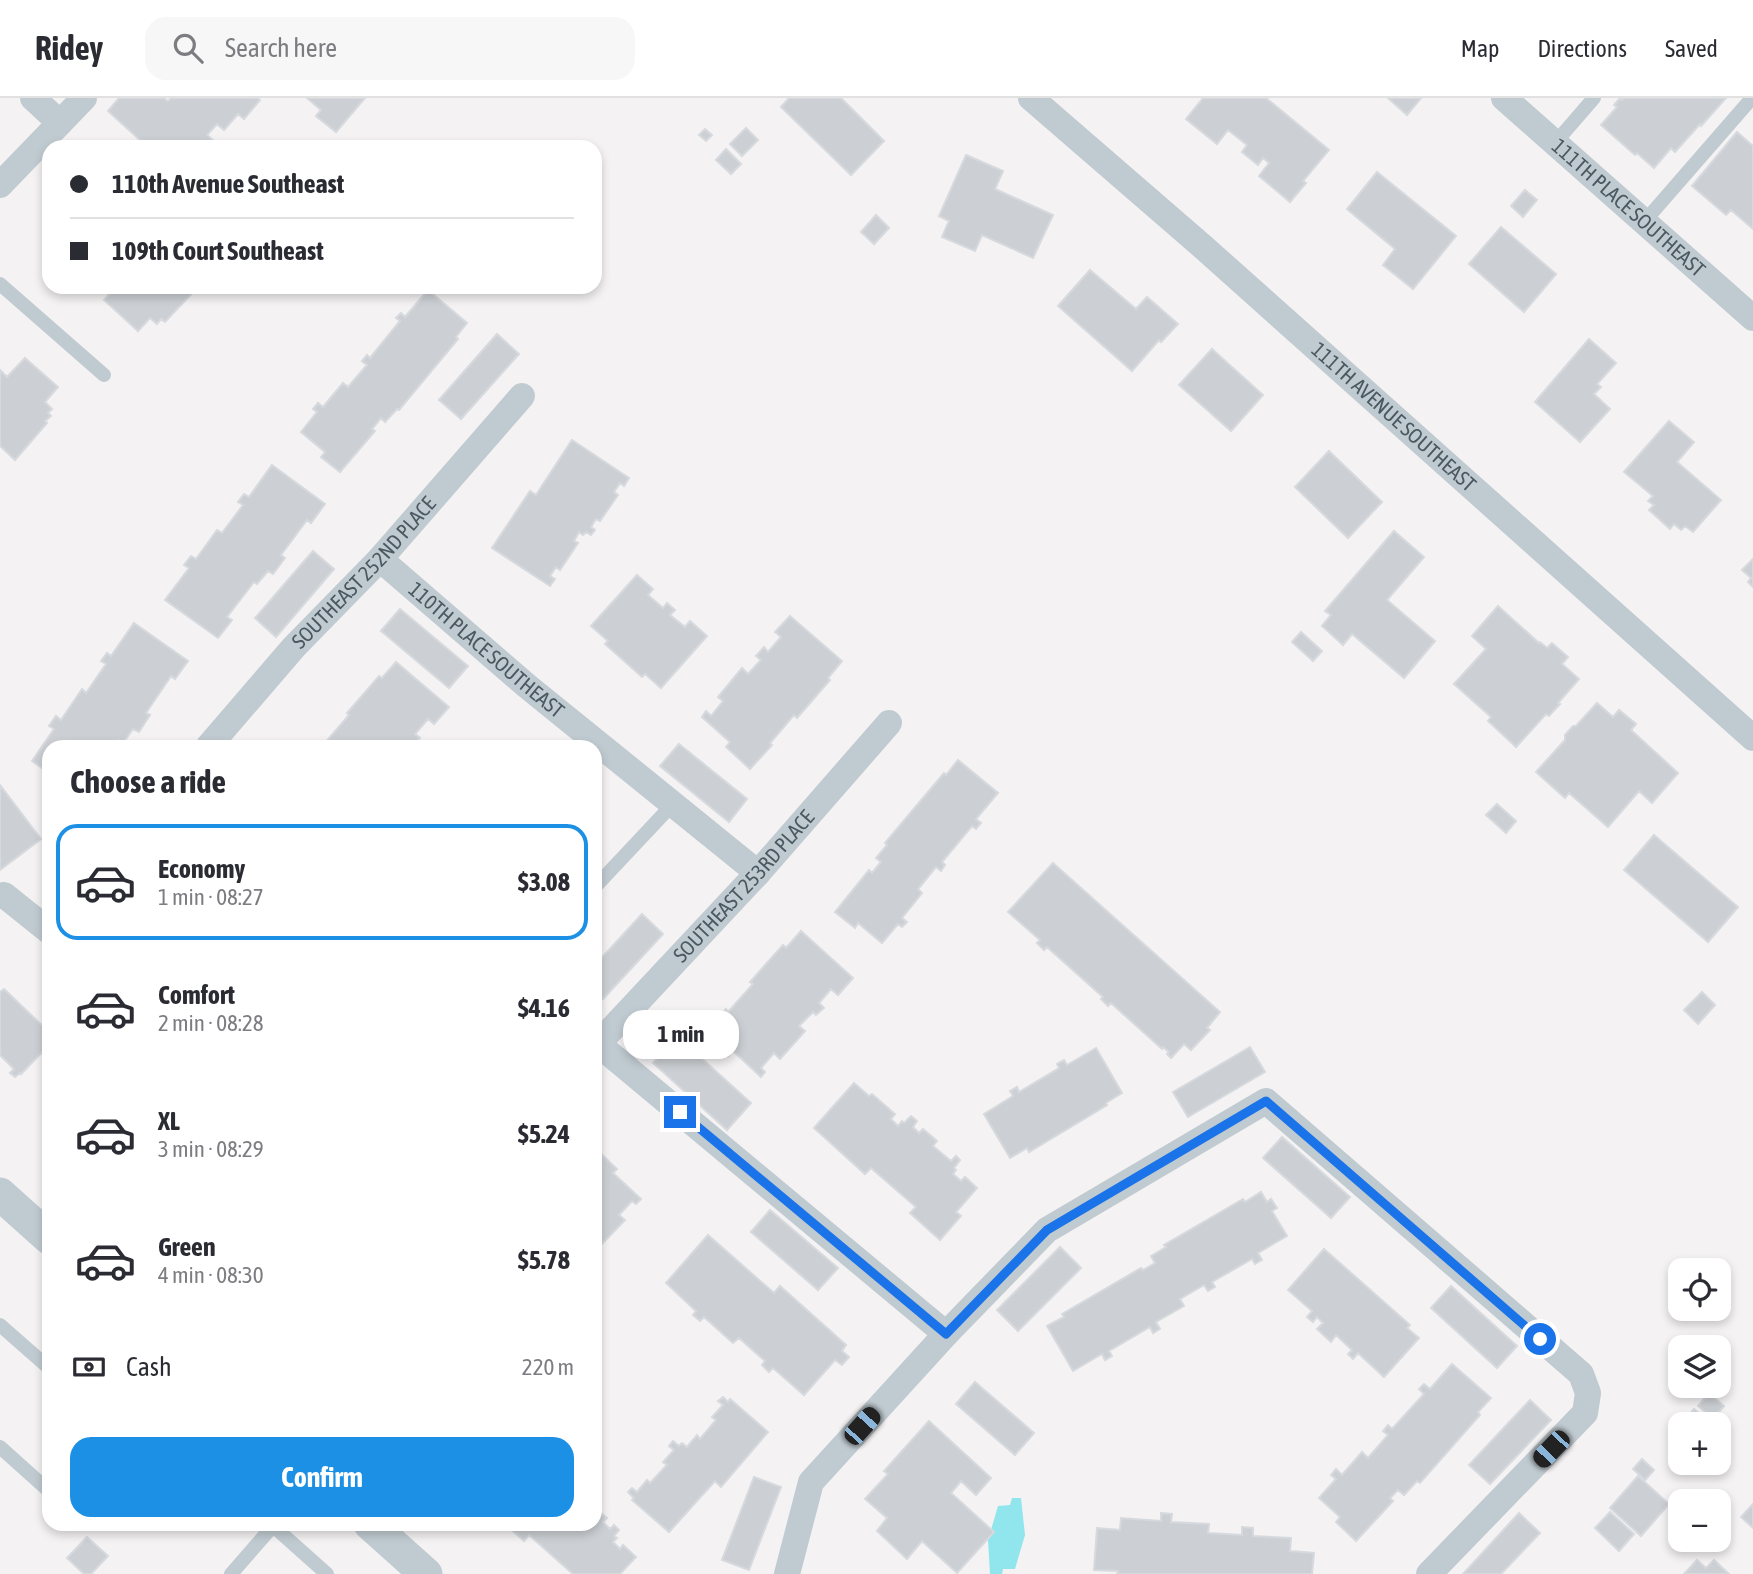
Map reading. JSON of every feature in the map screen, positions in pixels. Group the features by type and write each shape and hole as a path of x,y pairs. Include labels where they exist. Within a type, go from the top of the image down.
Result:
{"street":[{"path":"33,98 60,124"},
{"path":"44,140 84,98"},
{"name":"111TH AVENUE SOUTHEAST","path":"1031,98 1202,246 1753,738"},
{"name":"111TH PLACE SOUTHEAST","path":"1504,98 1753,318"},
{"path":"0,185 42,142"},
{"name":"SOUTHEAST 252ND PLACE","path":"214,740 294,646 380,559 522,396"},
{"name":"110TH PLACE SOUTHEAST","path":"380,559 527,687 593,740"},
{"name":"SOUTHEAST 253RD PLACE","path":"602,1038 758,873 889,723"},
{"name":"110TH PLACE SOUTHEAST","path":"602,747 758,873"},
{"path":"4,895 42,925"},
{"path":"602,1049 946,1334"},
{"path":"787,1574 811,1482 946,1334 1047,1230 1266,1101 1581,1374 1588,1393 1585,1413 1429,1574"},
{"path":"0,1194 42,1232"},
{"path":"378,1531 426,1574"}],"lane":[{"path":"1555,143 1594,98"},
{"path":"1644,222 1752,98"},
{"path":"0,284 104,374"},
{"path":"602,880 673,804"},
{"path":"0,1327 42,1362"},
{"path":"0,1447 42,1485"},
{"path":"230,1574 267,1531"},
{"path":"279,1531 327,1574"}],"water":[{"path":"1012,1498 1021,1498 1025,1535 1015,1569 1003,1569 1002,1574 990,1574 988,1540 998,1506 1010,1505"}],"building":[{"path":"119,98 164,98 168,101 171,98 260,100 244,119 238,114 224,130 217,124 207,135 213,140 140,140 108,111"},
{"path":"307,98 365,98 336,132 316,116 321,110"},
{"path":"789,98 841,98 884,141 851,175 781,107"},
{"path":"1203,98 1266,98 1329,150 1303,181 1306,183 1290,202 1259,176 1269,163 1263,158 1258,165 1242,152 1247,145 1228,130 1217,144 1186,119"},
{"path":"1388,98 1421,98 1407,115"},
{"path":"1620,98 1726,98 1675,152 1671,148 1654,168 1601,125 1617,107 1614,105"},
{"path":"746,128 758,140 742,156 730,144"},
{"path":"705,129 712,135 706,141 699,135"},
{"path":"1737,132 1753,146 1753,229 1731,210 1726,215 1692,186"},
{"path":"726,149 741,164 731,174 716,160"},
{"path":"966,155 1003,171 995,189 1053,215 1033,258 982,235 975,251 942,237 949,221 939,216"},
{"path":"1377,172 1456,236 1413,289 1383,265 1395,249 1347,209"},
{"path":"1525,190 1537,200 1523,217 1511,206"},
{"path":"876,215 889,228 874,244 861,232"},
{"path":"1501,227 1556,274 1524,312 1469,264"},
{"path":"1090,270 1136,309 1147,297 1178,324 1161,342 1159,340 1132,371 1058,306"},
{"path":"110,294 191,294 165,322 161,319 157,324 150,318 138,331 104,300"},
{"path":"425,294 433,294 467,323 456,337 458,339 399,410 385,422 381,418 372,429 375,431 340,472 321,457 325,452 301,432 317,412 313,409 318,403 323,407 343,383 348,387 367,365 362,361 367,355 370,358 400,321 396,318 401,313 405,317"},
{"path":"497,334 519,354 461,419 439,400"},
{"path":"1589,339 1616,363 1597,384 1601,387 1594,394 1610,409 1580,442 1535,402"},
{"path":"1212,349 1263,395 1231,431 1179,385"},
{"path":"25,358 58,387 45,402 52,409 48,413 51,416 45,421 47,423 15,460 0,446 0,370 7,377"},
{"path":"1669,421 1694,442 1677,462 1721,500 1693,532 1685,526 1681,530 1674,524 1670,529 1649,510 1654,505 1648,501 1653,496 1624,472"},
{"path":"572,440 629,478 624,486 620,483 614,492 618,495 600,521 596,519 591,527 595,530 591,535 579,532 574,541 578,543 560,570 556,567 550,576 555,579 550,586 492,548 530,491 536,495"},
{"path":"1329,451 1382,502 1348,538 1295,487"},
{"path":"272,465 325,504 311,523 307,520 281,555 285,558 273,574 268,571 257,584 254,582 227,617 232,620 218,638 165,600 189,568 184,565 191,556 196,559 217,530 222,533 243,505 238,502 244,494 249,497"},
{"path":"1394,531 1424,557 1387,600 1435,641 1404,678 1352,634 1343,645 1322,626 1331,615 1325,611"},
{"path":"313,551 334,569 276,637 255,618"},
{"path":"1753,559 1753,587 1748,582 1751,578 1742,570"},
{"path":"637,575 653,589 648,595 663,608 667,603 675,610 670,615 685,627 690,621 707,636 661,688 645,674 642,677 605,644 608,641 591,626"},
{"path":"1498,606 1539,643 1547,648 1552,643 1568,657 1562,664 1579,679 1549,716 1546,714 1516,747 1488,721 1491,717 1454,684 1486,649 1472,636"},
{"path":"400,609 468,666 449,688 381,631"},
{"path":"790,616 842,661 828,678 830,680 797,718 794,715 750,769 726,747 730,742 702,717 706,711 711,716 723,701 718,697 742,668 748,674 761,660 756,656 764,647 768,652 781,637 775,632"},
{"path":"134,623 188,661 175,679 171,676 146,713 150,715 139,732 133,729 125,740 46,740 54,729 49,726 56,716 61,720 82,689 86,693 106,664 101,661 107,653 111,656"},
{"path":"1301,632 1322,651 1313,661 1292,642"},
{"path":"396,662 449,707 434,724 428,719 415,734 420,738 418,740 328,740 379,676 382,678"},
{"path":"1597,703 1613,717 1619,710 1636,724 1631,730 1678,773 1652,803 1639,791 1608,827 1569,793 1565,798 1536,772 1565,740 1565,735"},
{"path":"679,744 747,799 729,822 660,766"},
{"path":"42,746 42,768 32,761"},
{"path":"958,760 998,793 976,819 981,823 976,829 972,826 942,862 945,865 941,871 936,867 918,889 922,893 902,918 907,922 902,927 898,924 882,943 858,923 855,928 835,912 869,870 872,873 881,862 876,858 887,845 885,843"},
{"path":"0,785 41,839 0,870"},
{"path":"1497,804 1516,821 1506,833 1486,815"},
{"path":"1654,835 1738,907 1708,942 1624,870"},
{"path":"1053,863 1220,1012 1207,1028 1210,1030 1191,1050 1184,1044 1171,1058 1167,1054 1169,1052 1163,1047 1162,1049 1111,1003 1108,1006 1101,999 1103,997 1047,947 1044,950 1037,943 1040,940 1008,912"},
{"path":"642,914 663,934 603,999 602,957"},
{"path":"801,931 853,978 838,995 831,989 819,1003 824,1008 816,1015 813,1012 799,1026 805,1031 780,1059 774,1053 761,1068 765,1072 761,1077 733,1051 728,1056 704,1034 753,984 750,982 783,945 786,948"},
{"path":"4,989 42,1025 42,1052 15,1077 10,1073 14,1069 0,1055 0,992"},
{"path":"1702,992 1715,1005 1698,1024 1684,1010"},
{"path":"677,1036 751,1103 727,1130 653,1063"},
{"path":"1250,1047 1265,1072 1188,1117 1173,1092"},
{"path":"1096,1048 1122,1093 1029,1152 1027,1148 1010,1158 984,1114 1013,1096 1010,1091 1017,1087 1019,1092 1059,1068 1057,1064 1064,1060 1067,1065"},
{"path":"854,1083 895,1114 891,1119 898,1126 911,1116 917,1121 913,1127 919,1133 923,1129 937,1141 933,1146 951,1161 956,1156 960,1160 953,1174 961,1181 965,1177 977,1188 956,1212 961,1216 940,1240 910,1213 916,1207 871,1168 865,1174 814,1128"},
{"path":"1282,1137 1350,1197 1331,1218 1263,1158"},
{"path":"602,1155 617,1169 613,1173 641,1199 636,1204 632,1201 619,1215 625,1220 602,1244"},
{"path":"1261,1192 1267,1202 1271,1199 1277,1208 1272,1211 1287,1236 1258,1253 1262,1260 1255,1264 1252,1259 1212,1282 1215,1287 1208,1291 1204,1285 1180,1299 1184,1306 1156,1322 1160,1329 1153,1333 1150,1327 1109,1351 1112,1356 1105,1360 1102,1354 1073,1371 1047,1326 1064,1317 1062,1314 1141,1268 1143,1270 1155,1263 1151,1256 1166,1247 1164,1245 1243,1199 1245,1202"},
{"path":"770,1210 838,1268 818,1290 751,1232"},
{"path":"708,1235 774,1293 780,1286 846,1345 842,1351 849,1357 842,1365 835,1360 804,1395 773,1368 769,1372 762,1365 765,1361 739,1338 733,1343 704,1317 700,1321 693,1315 696,1311 666,1283"},
{"path":"1060,1247 1081,1268 1018,1331 997,1310"},
{"path":"1324,1249 1410,1325 1407,1328 1419,1338 1384,1377 1358,1353 1353,1359 1348,1354 1352,1350 1336,1335 1331,1342 1317,1329 1323,1323 1317,1317 1313,1322 1307,1317 1312,1311 1288,1290"},
{"path":"1451,1286 1517,1346 1497,1368 1431,1308"},
{"path":"1452,1364 1491,1398 1478,1412 1480,1415 1420,1483 1417,1481 1404,1495 1398,1490 1390,1498 1393,1501 1356,1541 1336,1522 1340,1517 1319,1498 1336,1479 1331,1475 1336,1469 1342,1475 1362,1452 1368,1458 1388,1435 1383,1431 1388,1425 1392,1429 1424,1394 1419,1389 1424,1384 1430,1389"},
{"path":"975,1382 1034,1433 1015,1455 956,1404"},
{"path":"723,1397 728,1402 730,1399 768,1432 721,1487 715,1481 669,1532 632,1500 634,1498 628,1492 632,1488 637,1492 647,1480 650,1483 667,1465 663,1462 674,1450 669,1446 673,1441 679,1446 682,1443 687,1447 697,1435 700,1439 716,1420 712,1417 723,1405 718,1401"},
{"path":"1705,1398 1715,1398 1724,1406 1719,1412 1705,1412 1698,1406"},
{"path":"1530,1400 1551,1420 1490,1484 1469,1465"},
{"path":"929,1421 991,1478 976,1495 961,1481 951,1493 994,1532 957,1573 922,1541 907,1559 877,1531 887,1518 865,1499 888,1474 884,1471"},
{"path":"1642,1459 1654,1470 1645,1480 1633,1469"},
{"path":"1638,1476 1668,1503 1641,1536 1610,1508"},
{"path":"754,1477 781,1487 749,1570 722,1560"},
{"path":"1753,1504 1753,1528 1741,1517"},
{"path":"1610,1512 1634,1534 1619,1551 1595,1528"},
{"path":"1161,1513 1172,1514 1171,1522 1209,1524 1208,1533 1242,1535 1242,1527 1253,1528 1253,1536 1291,1538 1290,1551 1314,1553 1312,1574 1117,1574 1118,1571 1094,1570 1097,1528 1120,1530 1121,1518 1161,1521"},
{"path":"1519,1513 1540,1533 1501,1574 1463,1574"},
{"path":"602,1514 607,1518 603,1522 610,1529 614,1525 619,1530 613,1542 620,1549 623,1545 636,1557 620,1574 573,1574 529,1535 524,1541 513,1531 602,1531"},
{"path":"87,1537 108,1556 91,1574 84,1574 67,1558"},
{"path":"1697,1560 1706,1568 1714,1560 1729,1574 1684,1574"}],"route":[{"path":"680,1112 946,1334 1047,1230 1266,1101 1540,1339"}]}
